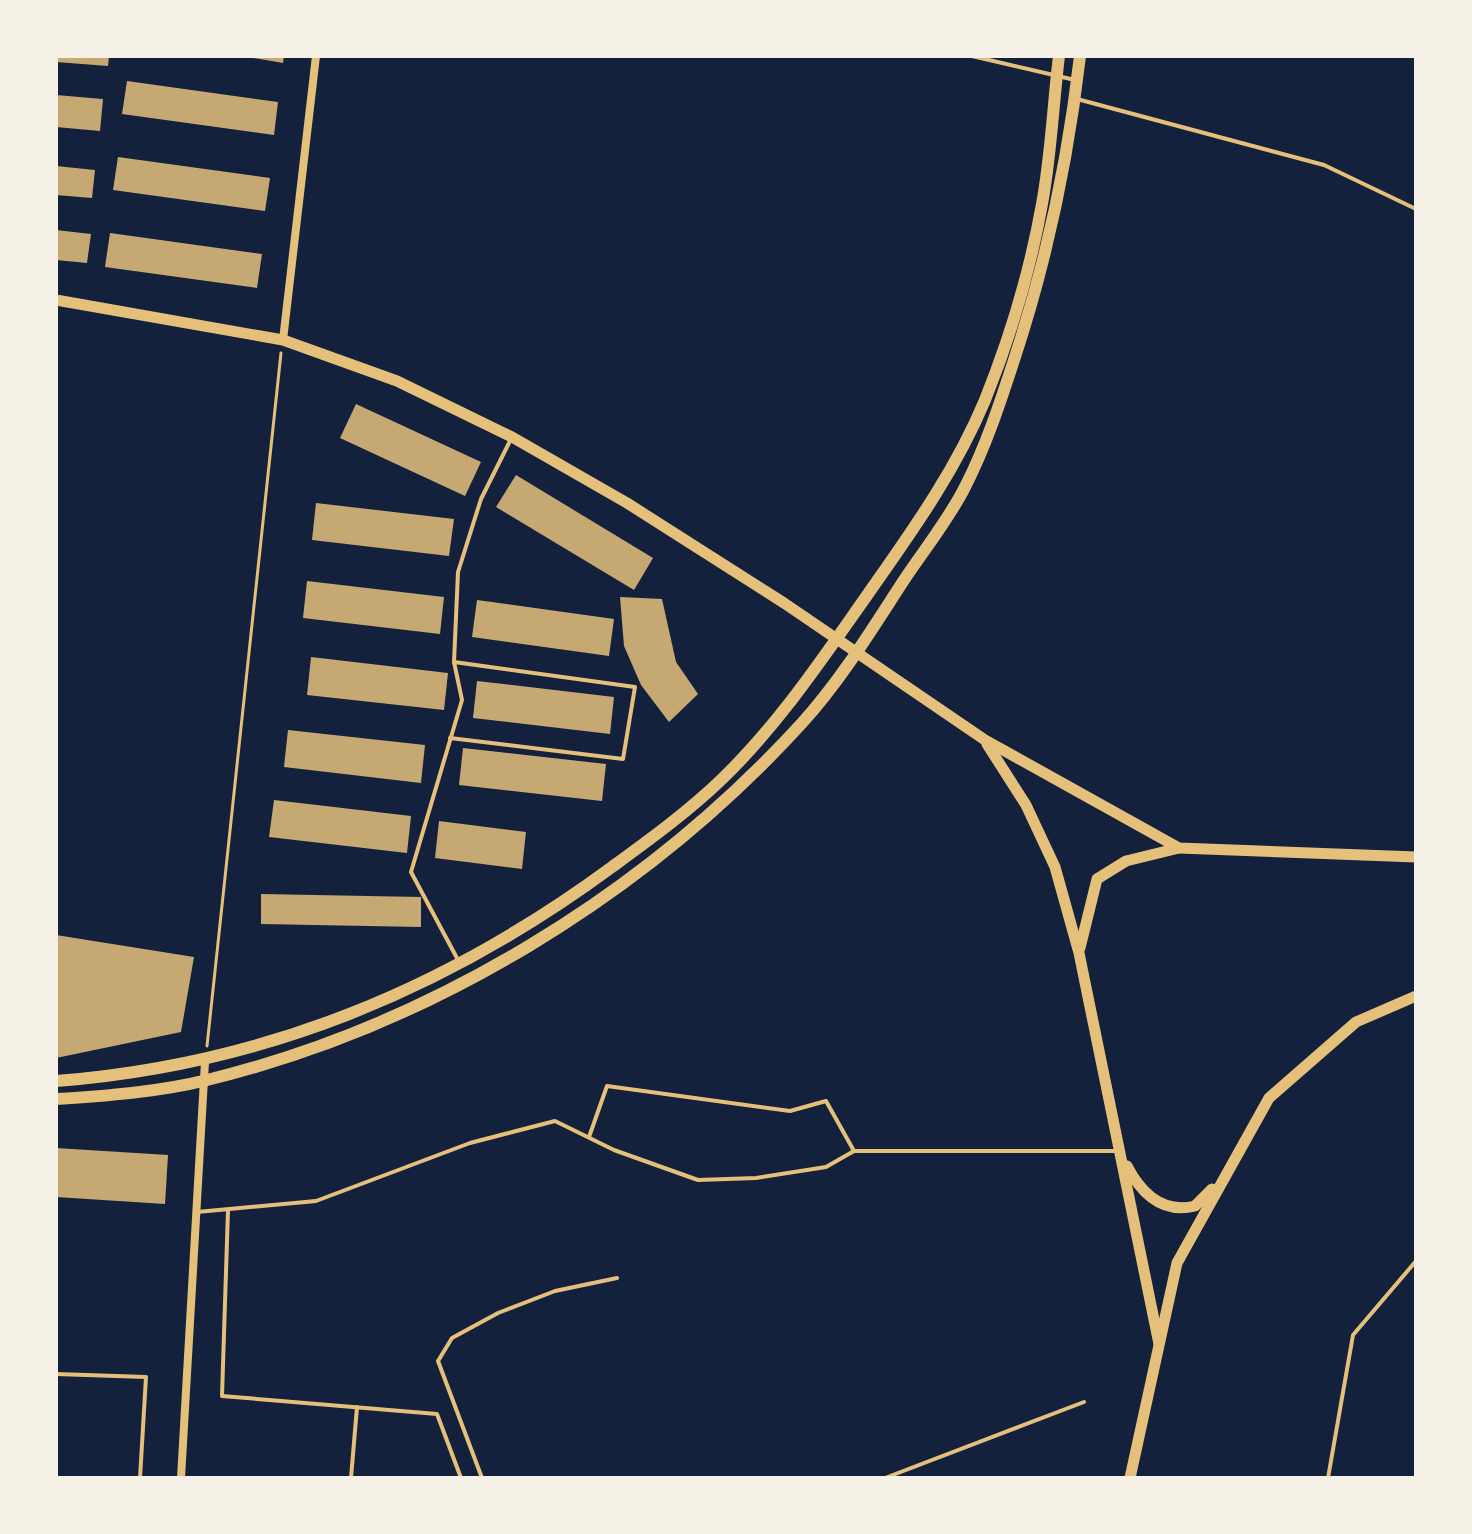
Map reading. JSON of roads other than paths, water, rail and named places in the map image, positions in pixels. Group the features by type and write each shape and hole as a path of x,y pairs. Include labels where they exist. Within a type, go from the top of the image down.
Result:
{"main road":[{"path":"56,1081 122,1076 205,1062 262,1046 369,1007 461,966 561,905 652,838 721,780 789,707 947,481 984,400 1016,313 1042,204 1059,56"},
{"path":"56,1099 204,1081 378,1022 480,972 598,902 737,789 804,721 857,653 965,489 994,422 1041,279 1080,56"}],"street":[{"path":"283,340 316,56"},
{"path":"56,300 283,340 397,381 512,437 627,503 837,639 985,740 1179,848"},
{"path":"985,740 1026,805 1055,867 1079,953 1159,1344"},
{"path":"1079,953 1097,879 1126,861 1179,848 1416,857"},
{"path":"1130,1478 1177,1263 1269,1098 1356,1022 1416,996"},
{"path":"181,1478 205,1062"},
{"path":"1120,1151 1138,1187 1149,1197 1173,1208 1195,1206 1235,1159"}],"lane":[{"path":"972,56 1077,80"},
{"path":"1075,98 1324,165 1416,209"},
{"path":"461,966 411,872 462,700 454,662 458,572 481,499 512,437"},
{"path":"450,738 623,759 635,687 454,662"},
{"path":"588,1137 607,1086 790,1111 826,1101 854,1151"},
{"path":"195,1212 316,1201 470,1143 555,1121 698,1180 756,1178 826,1167 854,1151 1120,1151"},
{"path":"228,1209 222,1396 437,1414 461,1478"},
{"path":"1328,1478 1353,1335 1416,1261"},
{"path":"482,1478 438,1361 452,1338 498,1313 555,1291 617,1278"},
{"path":"56,1374 146,1377 140,1478"},
{"path":"885,1478 1084,1402"},
{"path":"351,1478 357,1407"}]}
